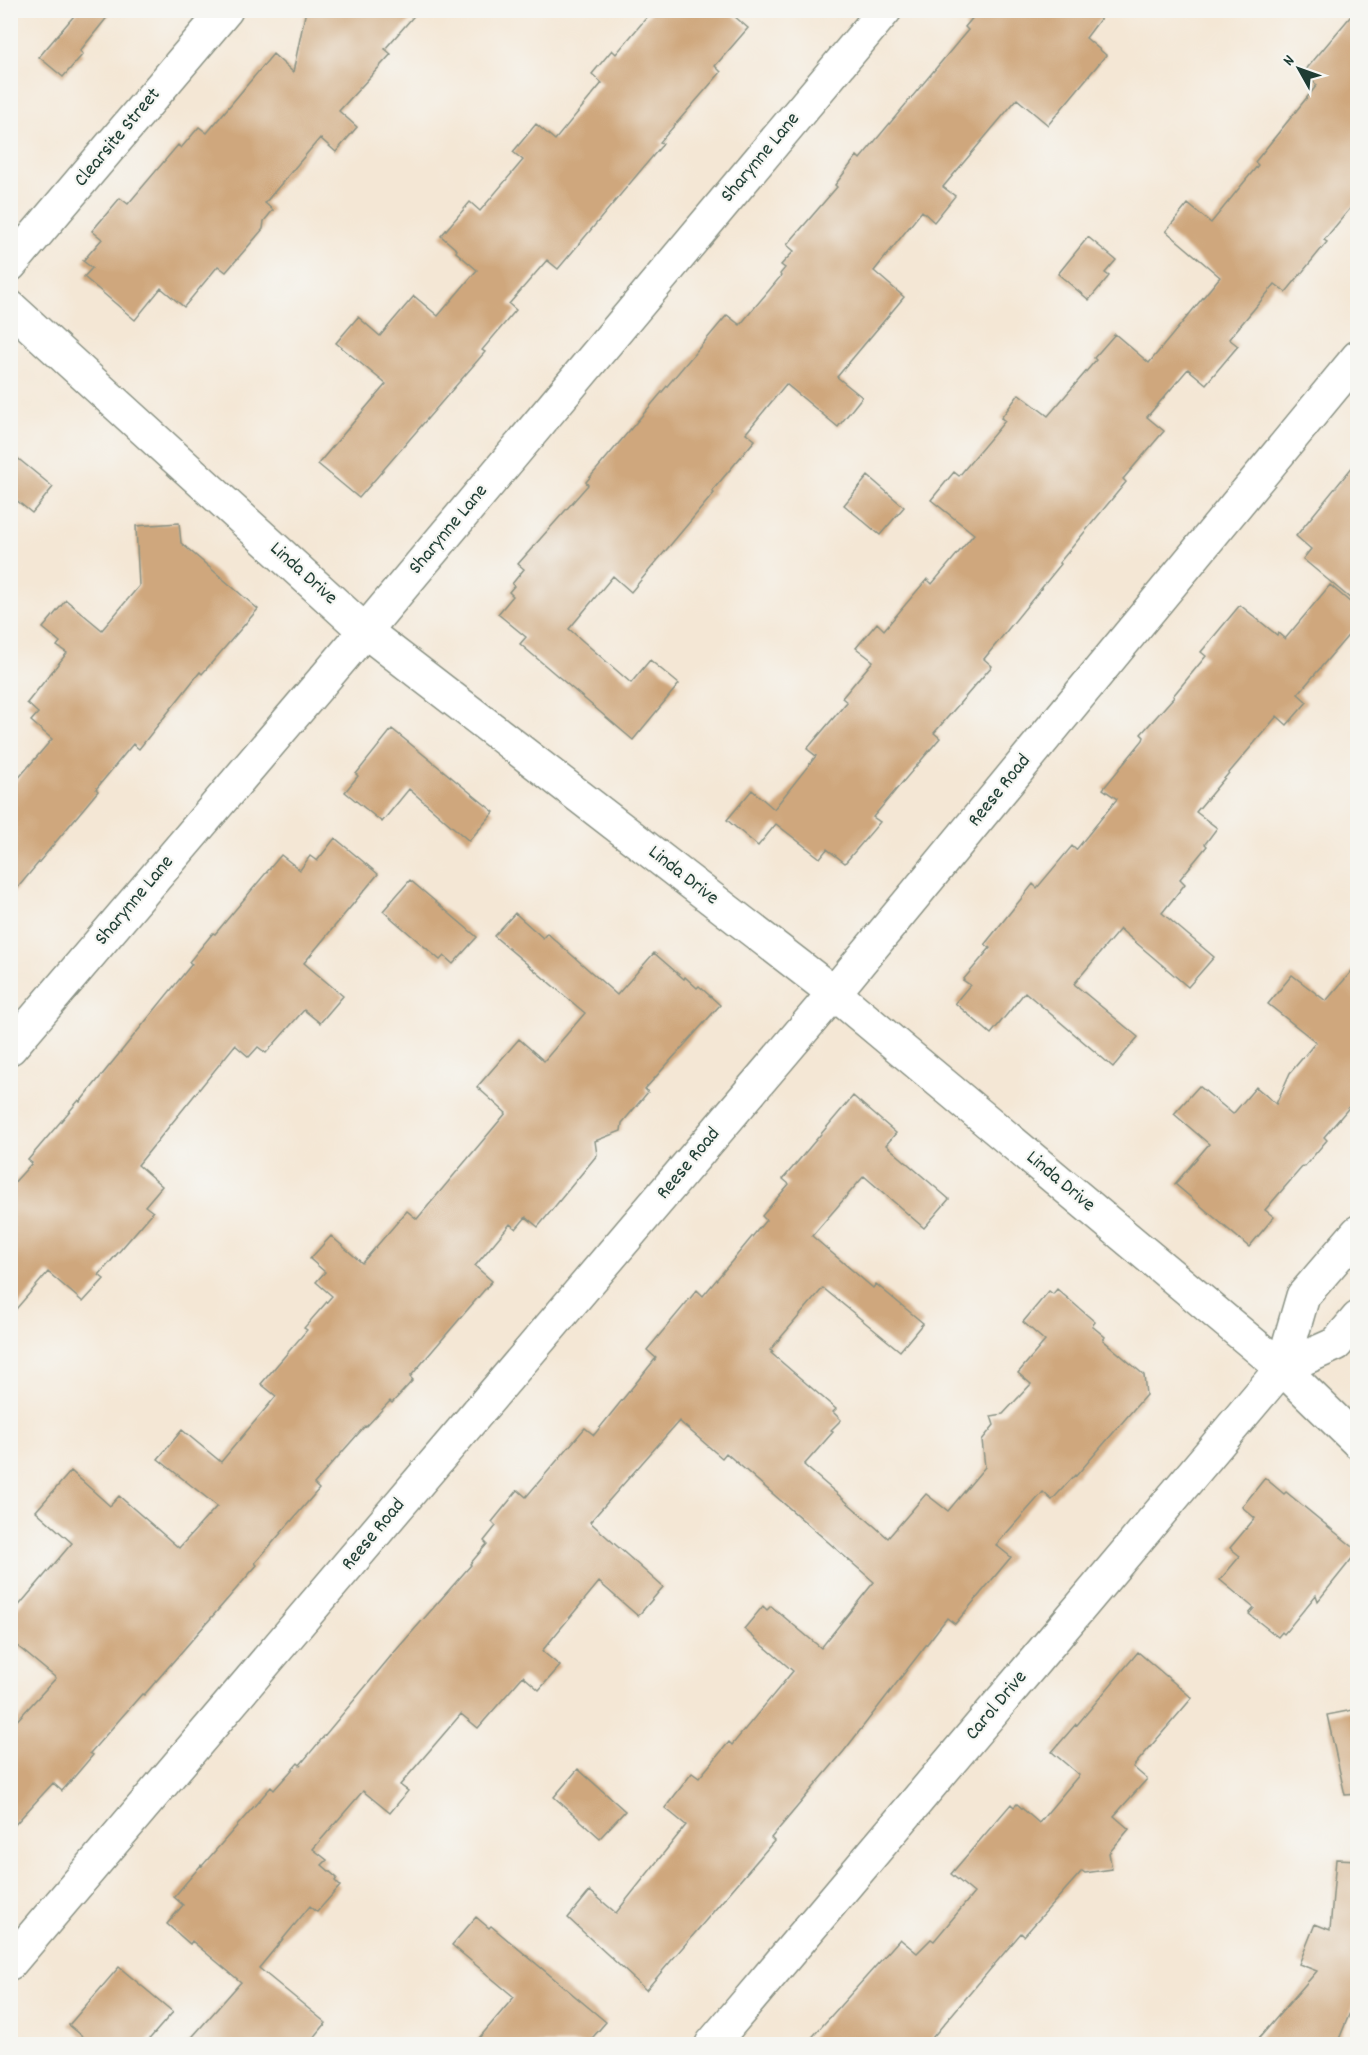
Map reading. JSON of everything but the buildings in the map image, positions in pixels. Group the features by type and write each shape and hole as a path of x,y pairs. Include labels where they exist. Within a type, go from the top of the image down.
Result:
{"street":[{"name":"Clearsite Street","path":"10,265 226,10"},
{"name":"Sharynne Lane","path":"10,1048 365,631 885,10"},
{"name":"Linda Drive","path":"10,307 365,631 834,993 1282,1368 1358,1442"},
{"name":"Reese Road","path":"10,1963 834,993 1358,357"},
{"name":"Carol Drive","path":"712,2044 1282,1368 1303,1296 1358,1232"},
{"name":"Carol Drive","path":"1282,1368 1336,1344 1358,1318"}]}
